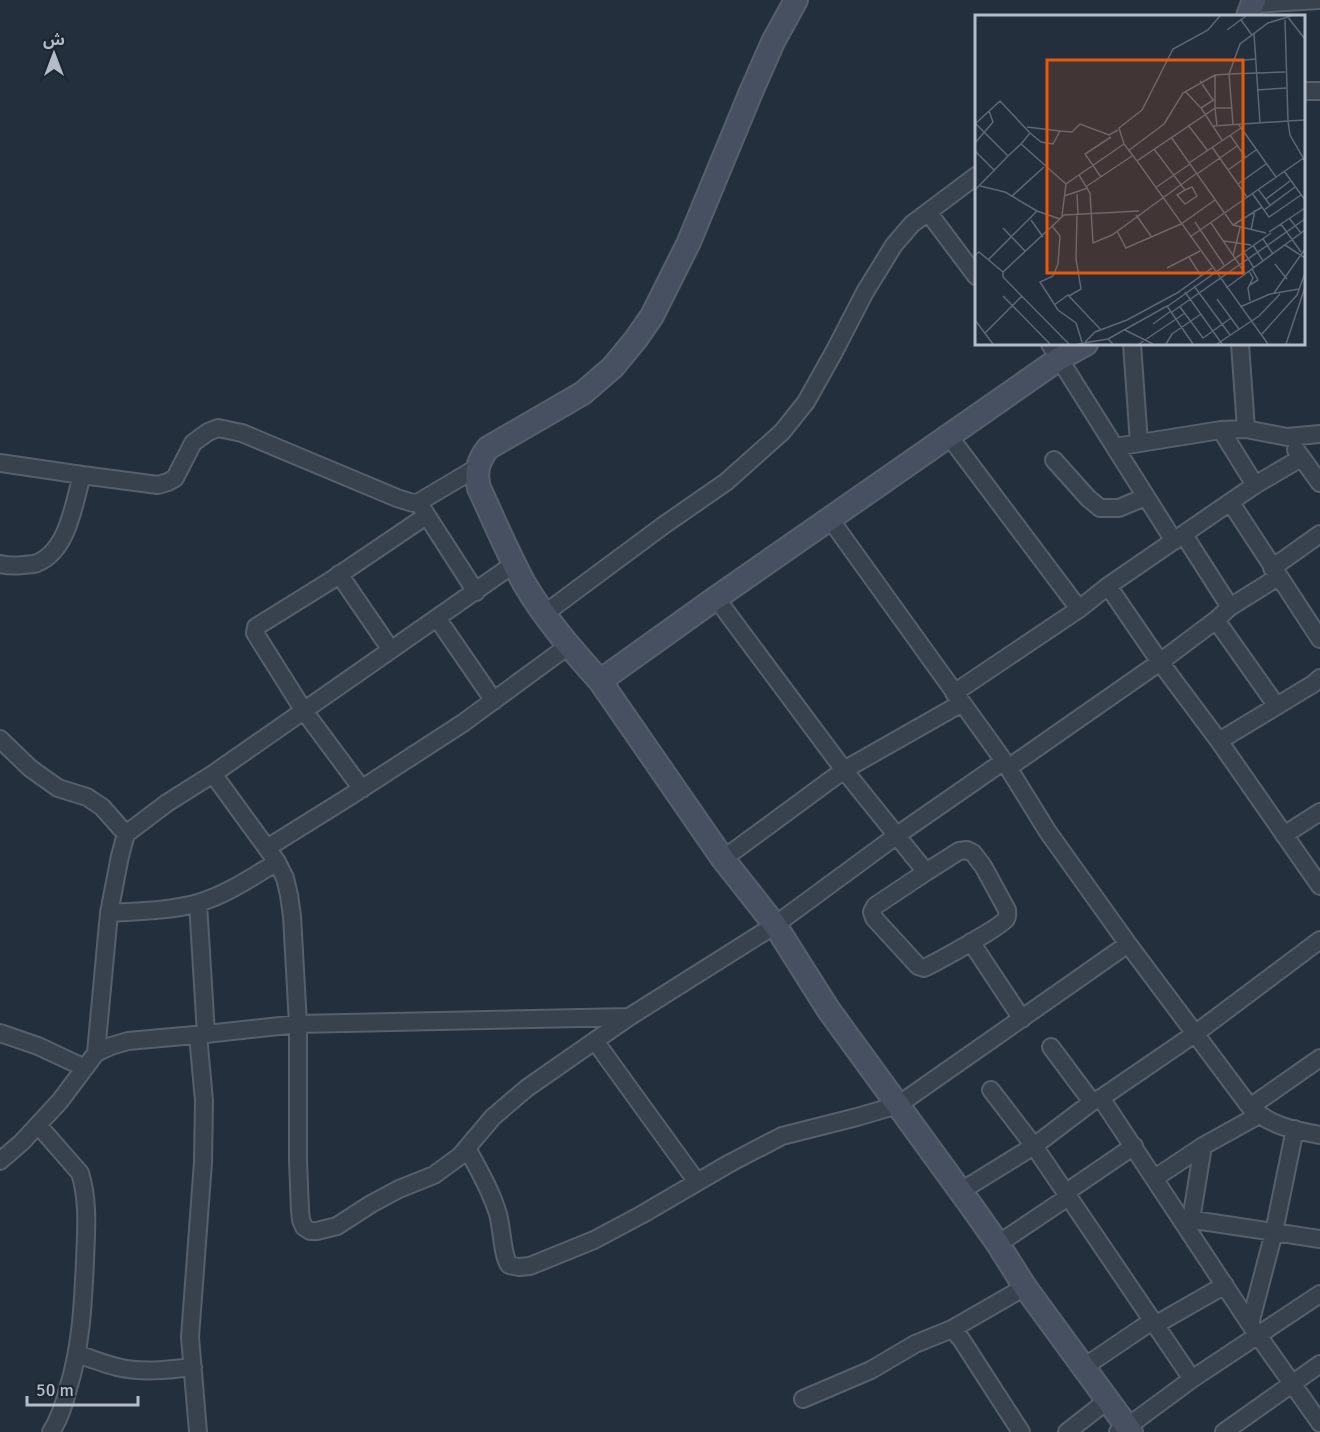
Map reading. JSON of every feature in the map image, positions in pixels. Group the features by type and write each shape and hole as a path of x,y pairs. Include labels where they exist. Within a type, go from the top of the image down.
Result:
{"street":[{"path":"796,0 773,42 689,242 652,316 613,367 583,393 488,448 478,467 479,488 514,564 544,614 568,646 600,681 723,859 775,925 828,1009 920,1138 961,1191 1025,1287 1108,1400 1125,1430 1254,1329 1320,1294"},
{"path":"1252,7 1320,0"},
{"path":"544,614 663,525 726,482 782,432 806,402 865,292 894,245 912,224 975,177"},
{"path":"928,212 975,275"},
{"path":"600,681 716,597 950,436 1055,351 1082,345"},
{"path":"1132,345 1139,443"},
{"path":"1240,345 1246,429"},
{"path":"1055,351 1145,497 1179,538 1230,607"},
{"path":"0,463 158,485 168,483 175,478 193,443 208,432 218,428 242,434 422,509 476,592"},
{"path":"1115,447 1221,430 1246,429 1287,437 1320,434"},
{"path":"1221,430 1255,485"},
{"path":"950,436 1079,609"},
{"path":"1287,437 1320,483"},
{"path":"723,859 844,770 958,698 1108,586 1255,485 1302,458"},
{"path":"1054,460 1100,508 1119,508 1145,497"},
{"path":"362,789 304,711 255,633 256,627 339,574 478,467"},
{"path":"0,564 9,566 36,564 57,548 65,536 82,475"},
{"path":"1231,503 1320,639"},
{"path":"830,519 1006,765 1048,832 1128,944 1255,1111 1276,1124 1320,1135"},
{"path":"213,774 272,855 285,878 292,915 298,1024 300,1211 304,1227 310,1231 317,1231 337,1226 399,1189 434,1175 460,1156 493,1117 527,1088 629,1017 775,925 896,836 1160,662 1216,620 1320,534"},
{"path":"96,1053 110,913 126,834 167,803 213,774 514,564"},
{"path":"339,574 392,650"},
{"path":"1108,586 1320,886"},
{"path":"716,597 844,770 926,872"},
{"path":"437,618 494,701"},
{"path":"1216,620 1276,705"},
{"path":"110,913 166,909 198,903 219,895 362,789 494,701 568,646"},
{"path":"1219,741 1276,705 1318,686"},
{"path":"0,739 30,768 58,788 87,797 102,807 126,834"},
{"path":"1284,836 1320,812"},
{"path":"967,850 973,853 983,866 1008,914 1005,921 971,942 924,968 918,966 874,918 872,912 875,906 926,872 959,851 967,850"},
{"path":"198,903 204,1101 203,1162 190,1337 198,1432"},
{"path":"961,1191 1034,1146 1196,1033 1320,940"},
{"path":"971,942 1022,1019"},
{"path":"467,1148 486,1182 498,1214 509,1265 530,1266 594,1240 782,1136 857,1118 898,1105 1128,944"},
{"path":"0,1161 22,1142 60,1101 96,1053 128,1041 298,1024 629,1017"},
{"path":"0,1033 38,1046 85,1068"},
{"path":"595,1041 697,1182"},
{"path":"1050,1047 1134,1146 1186,1219 1225,1285 1320,1423"},
{"path":"1155,1178 1255,1111 1320,1058"},
{"path":"991,1090 1034,1146 1192,1379"},
{"path":"38,1125 80,1173 83,1184 86,1235 82,1318 77,1354 59,1419 51,1432"},
{"path":"1254,1329 1294,1129"},
{"path":"998,1244 1134,1146"},
{"path":"1186,1219 1203,1146"},
{"path":"1186,1219 1320,1239"},
{"path":"1084,1367 1154,1323 1225,1285"},
{"path":"803,1399 871,1370 915,1344 952,1329 1025,1287"},
{"path":"952,1329 961,1339 1021,1432"},
{"path":"77,1354 118,1367 140,1370 193,1367"},
{"path":"1224,1432 1320,1364"},
{"path":"1067,1432 1108,1400"}]}
